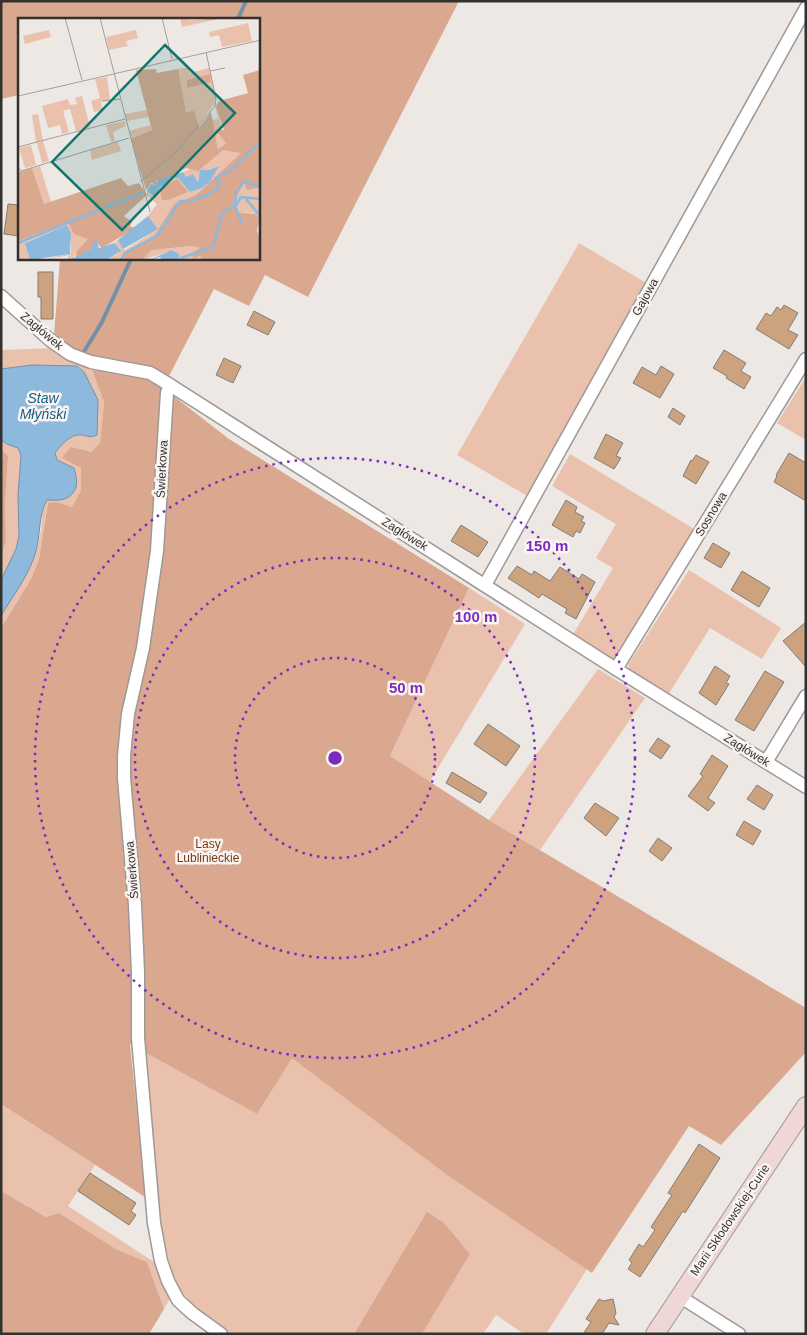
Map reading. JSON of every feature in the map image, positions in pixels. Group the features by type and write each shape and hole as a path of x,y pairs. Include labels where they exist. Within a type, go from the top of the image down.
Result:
{"street":[{"name":"Gajowa","path":"485,585 806,8"},
{"name":"Zagłówek","path":"1,296 50,340 70,354 91,362 144,372 170,385 616,669 806,787"},
{"name":"Sosnowa","path":"616,669 806,359"},
{"name":"Świerkowa","path":"170,385 167,393 155,568 143,648 128,714 124,778 135,905 138,1038 154,1224 168,1281 178,1300 192,1313 221,1334"},
{"path":"766,762 806,696"},
{"name":"Marii Skłodowskiej-Curie","path":"654,1334 806,1106"},
{"path":"679,1296 739,1334"}],"shaded area":[{"path":"579,243 648,284 529,497 457,455"},
{"path":"53,348 66,359 92,370 104,402 100,443 91,452 62,458 81,468 81,490 72,507 57,502 48,503 39,559 31,579 1,628 1,616 34,558 41,531 43,508 47,500 64,499 69,497 75,490 76,477 74,468 57,460 55,453 64,442 74,436 92,437 97,435 98,400 84,372 77,366 32,365 1,369 1,350"},
{"path":"806,377 806,440 777,423"},
{"path":"1,440 18,448 21,455 18,495 19,536 16,549 1,580 1,557 6,541 5,503 8,456 1,449"},
{"path":"570,454 696,530 618,658 610,660 572,636 613,568 596,558 616,524 552,486"},
{"path":"689,570 781,628 762,659 710,628 668,695 632,674 628,665"},
{"path":"469,588 525,624 429,783 390,756"},
{"path":"598,669 645,698 540,850 489,820"},
{"path":"145,1052 257,1114 292,1057 447,1175 587,1269 546,1334 524,1334 496,1315 483,1334 422,1334 470,1254 427,1213 354,1334 230,1334 205,1317 180,1290 171,1269 160,1223"},
{"path":"1,1104 95,1165 68,1206 157,1264 171,1297 164,1309 147,1262 116,1249 59,1213 46,1217 1,1191"}],"green space":[{"path":"1,1 459,1 308,297 265,275 249,306 214,289 169,376 155,368 53,348 60,260 260,260 260,18 18,18 18,95 1,99"},
{"name":"Lasy Lublinieckie","path":"92,370 138,374 153,380 229,439 469,588 390,756 489,820 806,1008 806,1052 721,1145 689,1126 592,1273 447,1175 292,1058 257,1114 130,1044 148,1199 1,1104 1,628 31,579 39,559 48,503 57,502 72,507 81,490 81,468 62,458 71,447 91,452 100,443 104,402"},
{"path":"1,449 8,456 5,503 6,541 1,557"},
{"path":"1,1191 46,1217 59,1213 116,1249 147,1262 164,1309 149,1334 1,1334"},
{"path":"427,1212 444,1223 470,1254 422,1334 354,1334"}],"water":[{"name":"Staw Młyński","path":"32,365 77,366 84,372 98,400 97,435 92,437 74,436 64,442 55,453 57,460 74,468 77,482 75,490 69,497 64,499 47,500 42,512 36,550 31,565 1,616 1,580 16,549 19,536 18,495 21,455 18,448 1,440 1,369"}],"building":[{"path":"8,204 18,205 18,236 4,234"},
{"path":"38,272 53,272 53,319 41,319 41,297 38,297"},
{"path":"784,305 798,313 788,330 798,335 789,349 756,329 766,313 771,316 777,307 781,310"},
{"path":"254,311 275,322 268,335 247,325"},
{"path":"724,350 746,363 741,371 751,377 744,389 713,368"},
{"path":"224,358 241,366 233,383 216,375"},
{"path":"661,366 674,374 660,398 633,383 642,367 656,375"},
{"path":"673,408 685,416 680,425 668,417"},
{"path":"606,434 623,443 616,456 621,458 614,469 594,458"},
{"path":"789,453 806,463 806,501 774,482"},
{"path":"696,455 709,462 696,484 683,476 691,460"},
{"path":"566,500 577,507 575,512 584,517 581,521 585,523 580,533 576,531 573,537 552,525"},
{"path":"461,525 488,542 478,557 451,541"},
{"path":"713,543 730,553 721,568 704,558"},
{"path":"517,566 532,575 534,571 550,581 560,567 579,579 582,574 595,582 576,619 565,613 567,609 542,594 539,598 508,578"},
{"path":"742,571 770,588 759,607 731,590"},
{"path":"806,622 806,667 783,641"},
{"path":"715,666 730,676 726,683 729,684 716,705 699,693"},
{"path":"765,671 784,682 754,731 735,720"},
{"path":"488,724 520,746 506,766 474,744"},
{"path":"658,738 670,746 661,759 649,751"},
{"path":"712,755 728,766 708,798 715,803 708,811 688,796 703,776 700,774"},
{"path":"452,772 487,793 480,803 446,783"},
{"path":"757,785 773,795 764,810 747,799"},
{"path":"595,803 619,818 606,836 584,818"},
{"path":"744,821 761,831 753,845 736,835"},
{"path":"658,838 672,848 662,861 649,851"},
{"path":"699,1144 720,1158 685,1213 683,1211 640,1277 628,1269 632,1263 629,1260 639,1244 643,1247 655,1230 651,1227 672,1195 668,1193"},
{"path":"90,1173 136,1203 131,1211 136,1215 129,1225 78,1191"},
{"path":"599,1299 603,1301 613,1299 616,1313 614,1317 619,1325 609,1323 602,1334 583,1334 591,1322 586,1319"}],"waterway":[{"path":"238,18 246,1"},
{"path":"82,355 102,322 131,260"}]}
